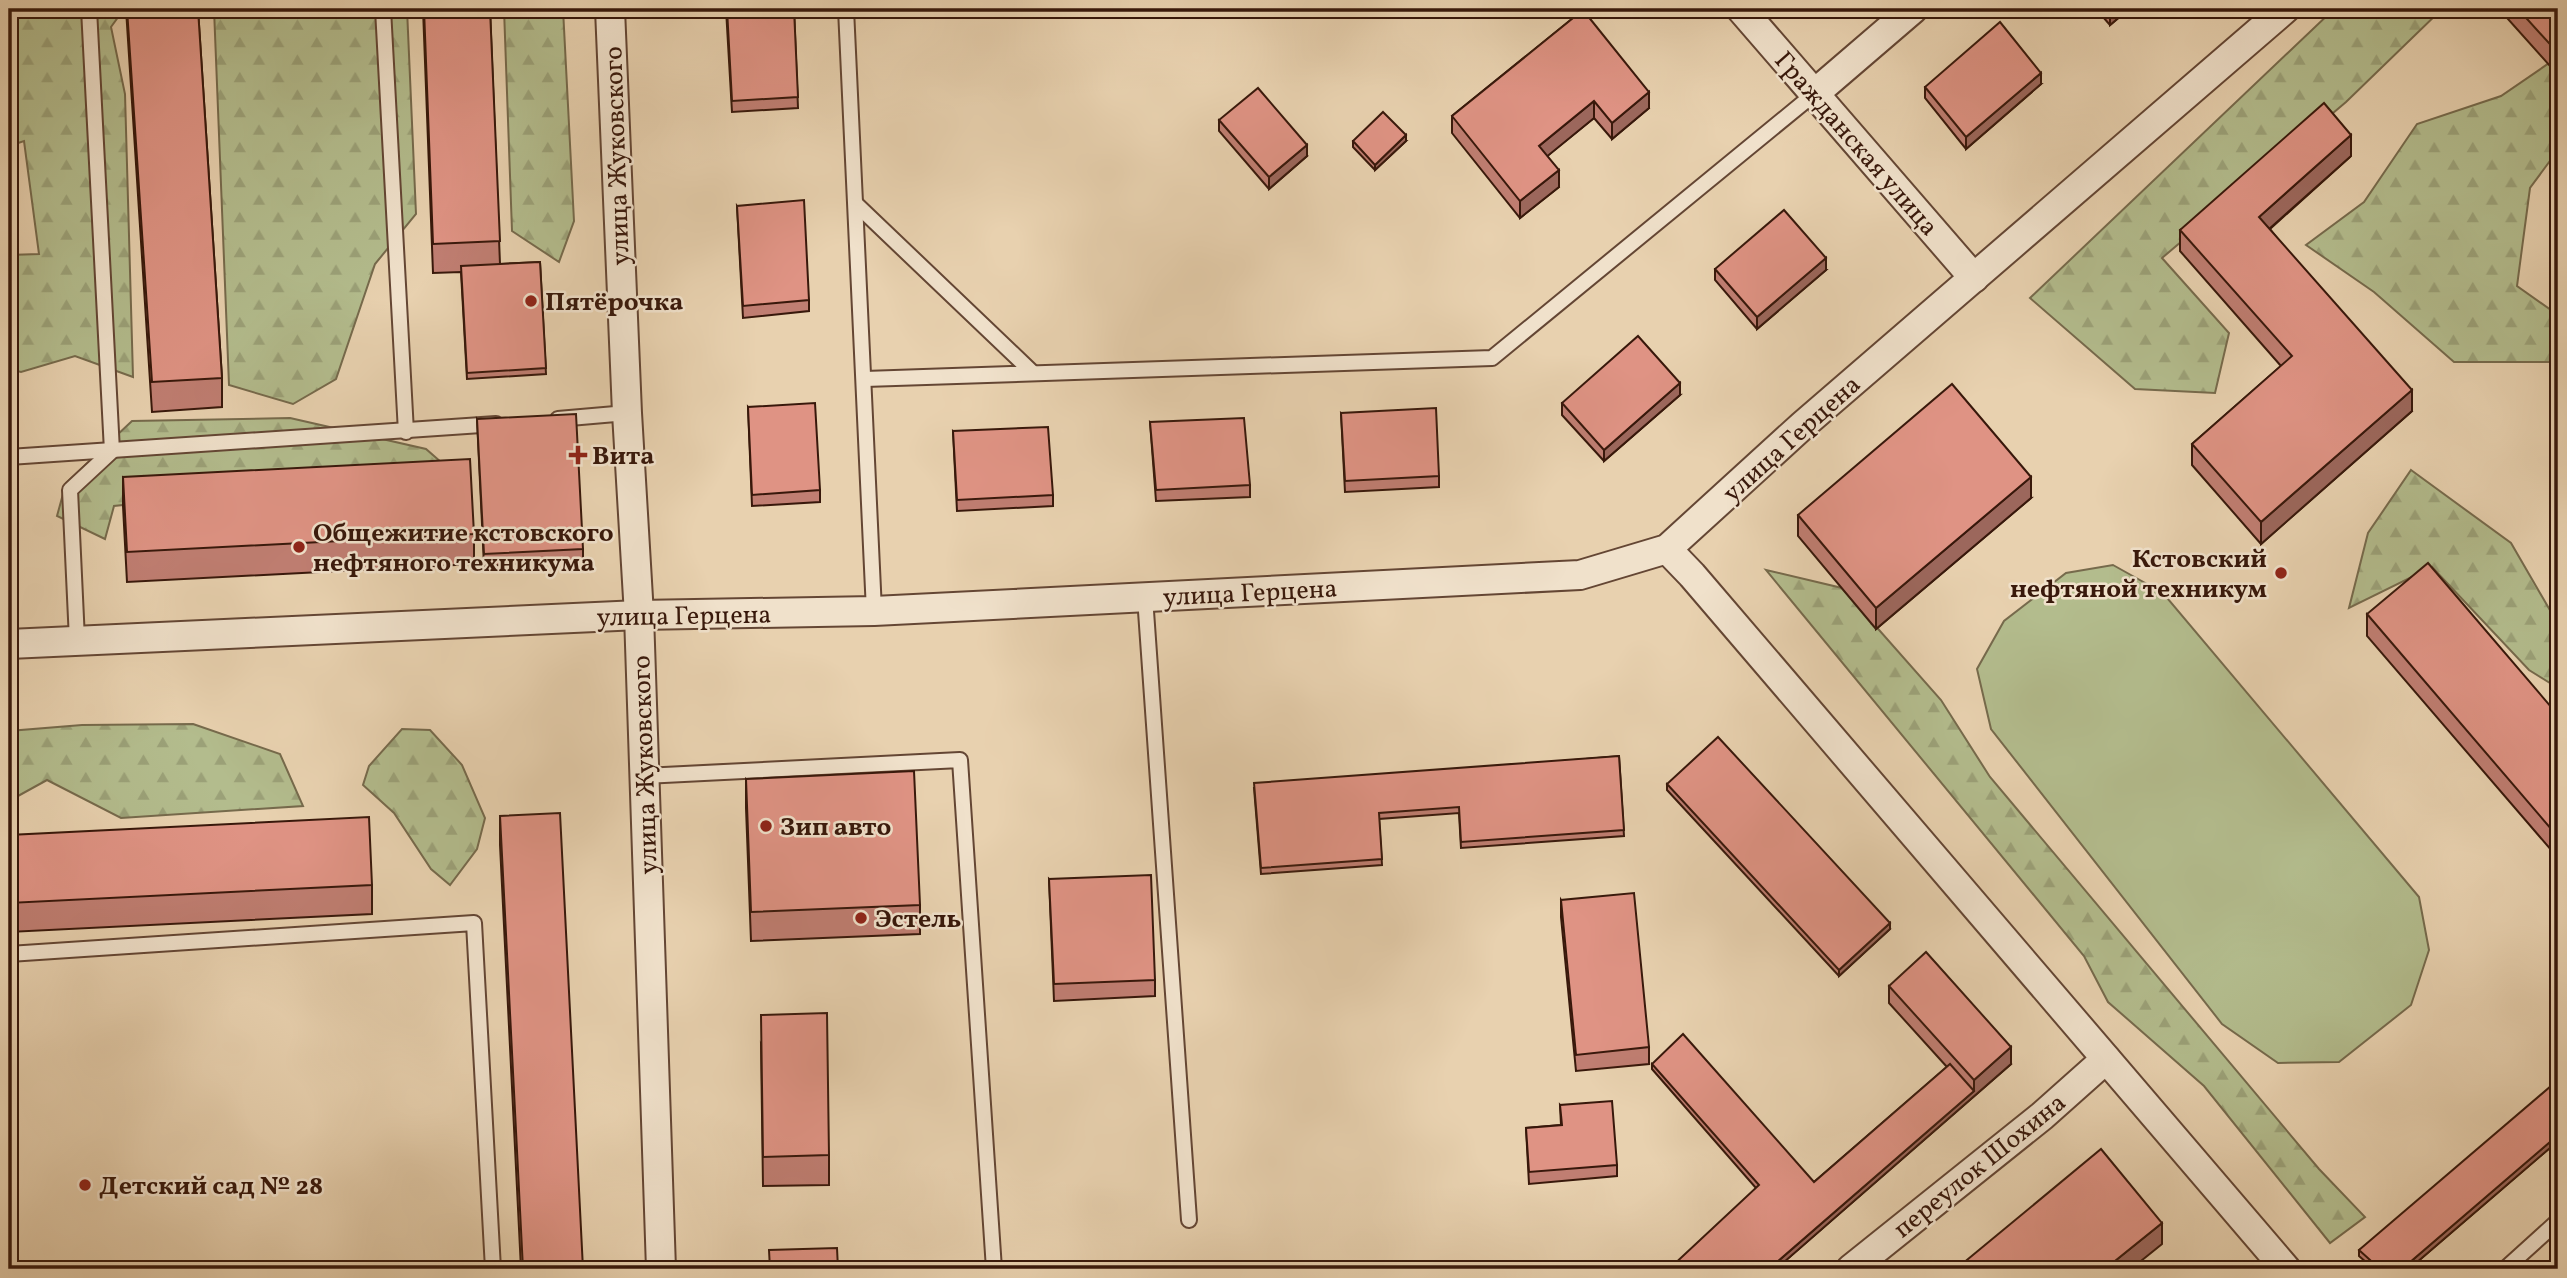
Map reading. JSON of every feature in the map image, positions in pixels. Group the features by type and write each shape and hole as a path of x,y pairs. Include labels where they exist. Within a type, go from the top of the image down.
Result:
{"street":[{"name":"улица Жуковского","path":"610,9 627,413 639,615 661,1269"},
{"name":"Гражданская улица","path":"1741,9 1974,278"},
{"path":"1814,94 1913,9"},
{"name":"улица Герцена","path":"9,644 639,615 874,611 1580,575 1667,550 1803,425 2286,9"},
{"path":"1667,550 1692,575 2286,1269"},
{"name":"переулок Шохина","path":"1851,1269 2042,1116 2106,1059"}],"lane":[{"path":"89,9 112,451"},
{"path":"383,9 406,432"},
{"path":"846,9 874,611"},
{"path":"864,379 1492,358 1814,94"},
{"path":"856,204 1033,373"},
{"path":"542,420 627,413"},
{"path":"9,457 406,432 515,422"},
{"path":"77,640 70,490 112,451"},
{"path":"1145,597 1189,1220"},
{"path":"644,776 960,761 994,1269"},
{"path":"9,954 474,923 493,1269"},
{"path":"2505,1269 2558,1221"}],"green space":[{"path":"9,9 124,9 111,27 125,94 133,377 75,356 21,372 9,369 9,255 39,254 24,141 9,146"},
{"path":"214,9 407,9 416,214 375,264 336,379 293,404 229,385"},
{"path":"504,9 563,9 574,221 559,262 512,231"},
{"path":"2334,9 2442,9 2346,102 2162,258 2229,333 2215,393 2135,389 2030,298"},
{"path":"2558,57 2558,150 2530,188 2517,286 2558,315 2558,354 2553,362 2454,362 2374,292 2306,245 2364,202 2417,124 2501,96"},
{"path":"290,418 426,449 450,470 114,506 105,539 57,516 66,483 132,421"},
{"path":"2411,470 2511,543 2558,624 2558,688 2529,670 2432,567 2349,608 2368,533"},
{"path":"2113,565 2163,593 2419,897 2429,950 2411,1005 2339,1062 2278,1063 2222,1024 1991,729 1977,669 2004,621 2066,573"},
{"path":"1766,570 1842,588 1941,700 1990,777 2319,1169 2365,1217 2330,1243 2204,1086 2108,1002 2084,956"},
{"path":"193,724 280,754 303,806 121,818 47,780 9,801 9,731 82,725"},
{"path":"402,729 430,730 462,765 485,818 477,849 450,885 431,869 394,813 363,785 369,766"}],"building":[{"path":"127,9 198,9 222,378 152,382"},
{"path":"424,9 490,9 500,241 433,244"},
{"path":"727,9 794,9 798,97 732,101"},
{"path":"2518,9 2558,9 2558,53"},
{"path":"1583,10 1649,92 1612,123 1594,101 1539,146 1559,170 1520,201 1452,116"},
{"path":"2000,22 2041,73 1966,137 1925,87"},
{"path":"1258,88 1307,145 1269,177 1219,120"},
{"path":"2324,103 2351,135 2259,217 2412,390 2261,522 2192,444 2292,356 2180,230"},
{"path":"1383,112 1406,135 1375,165 1353,141"},
{"path":"804,200 809,300 743,306 737,206"},
{"path":"1784,210 1826,258 1757,317 1715,269"},
{"path":"540,262 546,368 467,373 461,266"},
{"path":"1638,336 1680,383 1604,450 1562,403"},
{"path":"1952,384 2031,477 1876,608 1798,515"},
{"path":"815,403 820,490 752,495 748,407"},
{"path":"1436,408 1439,476 1345,481 1341,413"},
{"path":"576,414 583,549 484,554 477,419"},
{"path":"1244,418 1250,485 1156,490 1150,422"},
{"path":"1048,427 1053,495 957,500 953,431"},
{"name":"Общежитие кстовского нефтяного техникума","path":"470,459 474,534 127,552 123,477"},
{"path":"9,483 14,483 16,556 9,557"},
{"path":"2428,563 2558,715 2558,837 2367,614"},
{"path":"1718,737 1890,923 1839,970 1667,784"},
{"path":"1619,756 1624,830 1461,842 1459,807 1379,813 1382,859 1261,868 1254,783"},
{"path":"914,771 920,905 751,912 746,779"},
{"path":"560,813 583,1269 523,1269 500,816"},
{"path":"369,817 372,885 9,903 9,835"},
{"path":"1151,875 1155,980 1054,984 1049,879"},
{"path":"1634,893 1649,1047 1576,1055 1561,900"},
{"path":"1926,952 2011,1047 1974,1080 1889,986"},
{"path":"827,1013 829,1155 763,1157 761,1015"},
{"path":"1683,1034 1814,1182 1950,1064 1974,1091 1769,1269 1669,1269 1759,1185 1652,1064"},
{"path":"2558,1080 2558,1135 2402,1269 2380,1269 2359,1250"},
{"path":"1612,1101 1617,1165 1529,1172 1526,1128 1562,1125 1560,1105"},
{"path":"2101,1149 2162,1223 2105,1269 1956,1269"},
{"path":"837,1248 838,1269 770,1269 769,1250"}],"place":[{"name":"Пятёрочка","path":"531,301"},
{"name":"Вита","path":"578,455"},
{"name":"Общежитие кстовского нефтяного техникума","path":"299,547"},
{"name":"Кстовский нефтяной техникум","path":"2281,573"},
{"name":"Зип авто","path":"766,826"},
{"name":"Эстель","path":"861,918"},
{"name":"Детский сад № 28","path":"85,1185"}]}
